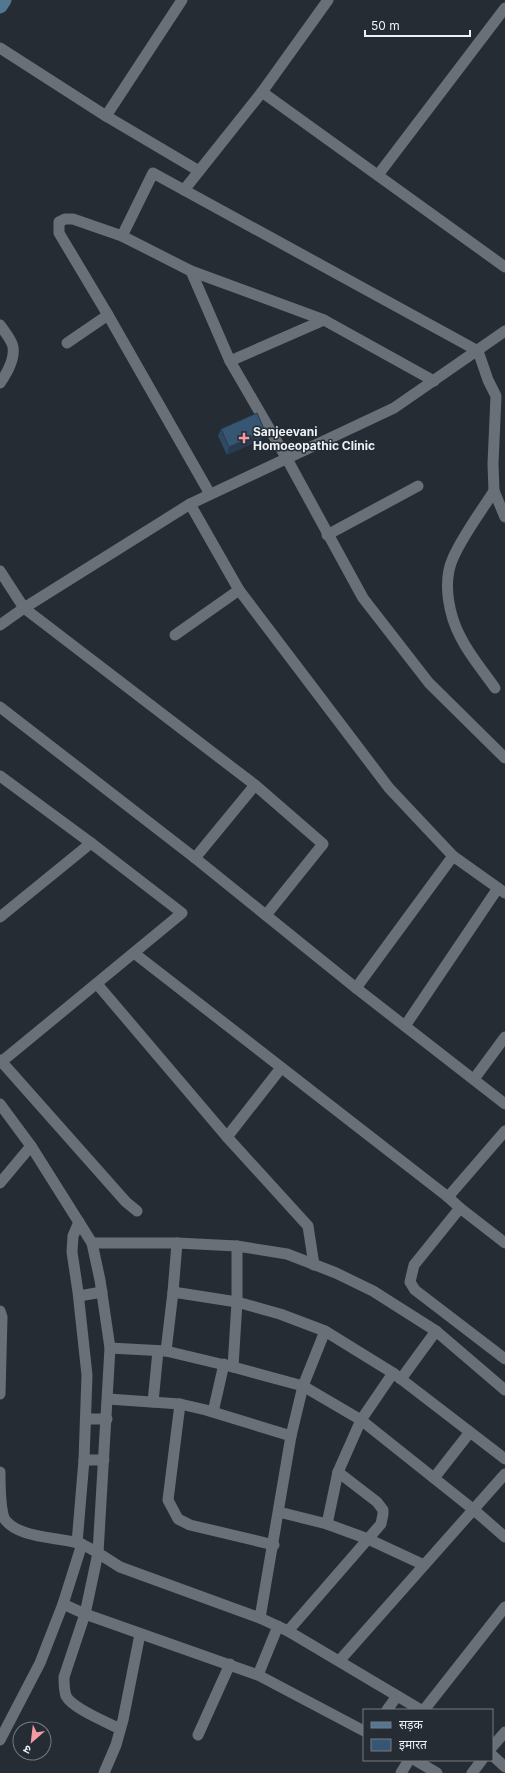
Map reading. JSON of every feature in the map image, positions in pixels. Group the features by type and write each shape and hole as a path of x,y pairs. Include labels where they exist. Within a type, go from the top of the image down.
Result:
{"street":[{"path":"0,6 4,0"},
{"path":"106,116 182,0"},
{"path":"184,190 262,92 328,0"},
{"path":"378,175 505,8"},
{"path":"0,48 106,116 199,171"},
{"path":"262,92 505,267"},
{"path":"122,236 152,173 478,351 488,380 496,396 493,464 494,491 505,517"},
{"path":"210,494 108,315 59,233 59,222 65,219 72,219 122,236 191,270 324,320 434,381"},
{"path":"191,270 230,361 287,459 327,535 363,598 429,683 505,758"},
{"path":"66,343 108,315"},
{"path":"230,361 324,320"},
{"path":"0,325 13,346 12,360 8,371 0,383"},
{"path":"0,625 24,608 190,504 394,408 505,331"},
{"path":"327,535 418,486"},
{"path":"494,491 466,534 452,559 448,574 447,590 452,613 461,638 496,688"},
{"path":"190,504 238,590 389,788 453,856 502,891 405,1026"},
{"path":"0,571 24,608 255,785 323,844 266,915"},
{"path":"175,635 238,590"},
{"path":"0,707 195,858 356,988 505,1104"},
{"path":"0,776 182,913 1,1062 126,1202 137,1211"},
{"path":"195,858 255,785"},
{"path":"0,917 91,843"},
{"path":"356,988 453,856"},
{"path":"134,953 505,1243"},
{"path":"96,984 227,1138 308,1226 314,1264"},
{"path":"474,1079 505,1037"},
{"path":"227,1138 281,1068"},
{"path":"0,1104 31,1146 92,1243 87,1375 95,1419 94,1460 98,1553 85,1614 64,1677 66,1696 72,1702 86,1712 120,1729"},
{"path":"448,1197 505,1131"},
{"path":"0,1182 31,1146"},
{"path":"460,1208 414,1265 410,1282 415,1290 505,1358"},
{"path":"0,1740 40,1663 63,1604 79,1544 94,1460 95,1419 108,1398 110,1348 71,1244 79,1222"},
{"path":"92,1243 176,1243 238,1246 287,1254 336,1273 373,1291 436,1331 505,1390"},
{"path":"153,1402 173,1292 176,1243"},
{"path":"213,1412 228,1366 237,1302 238,1246"},
{"path":"173,1292 237,1302 280,1314 325,1330 397,1376 505,1459"},
{"path":"0,1311 2,1317 0,1394"},
{"path":"260,1618 274,1545 291,1436 303,1386 325,1330"},
{"path":"327,1524 338,1472 361,1420 436,1331"},
{"path":"110,1348 162,1351 228,1366 303,1386 361,1420 474,1510 505,1537"},
{"path":"108,1398 180,1404 213,1412 291,1436"},
{"path":"180,1404 168,1500 178,1519 190,1525 274,1545"},
{"path":"434,1478 470,1432"},
{"path":"0,1472 1,1508 4,1518 22,1532 79,1544 98,1553 120,1567 260,1618 340,1660 419,1709"},
{"path":"258,1675 283,1629 381,1524 384,1514 377,1502 338,1472"},
{"path":"340,1660 505,1474"},
{"path":"279,1512 327,1524 368,1539 424,1565"},
{"path":"63,1604 85,1614 258,1675 363,1730"},
{"path":"425,1709 505,1607"},
{"path":"104,1773 120,1729 140,1634"},
{"path":"198,1735 230,1664"},
{"path":"388,1709 397,1696"},
{"path":"493,1746 505,1732"},
{"path":"493,1756 505,1767"},
{"path":"401,1773 408,1761"},
{"path":"416,1761 437,1773"},
{"path":"472,1773 481,1761"}],"building":[{"path":"257,413 265,431 229,447 221,429"}],"place":[{"name":"Sanjeevani Homoeopathic Clinic","path":"244,438"}]}
